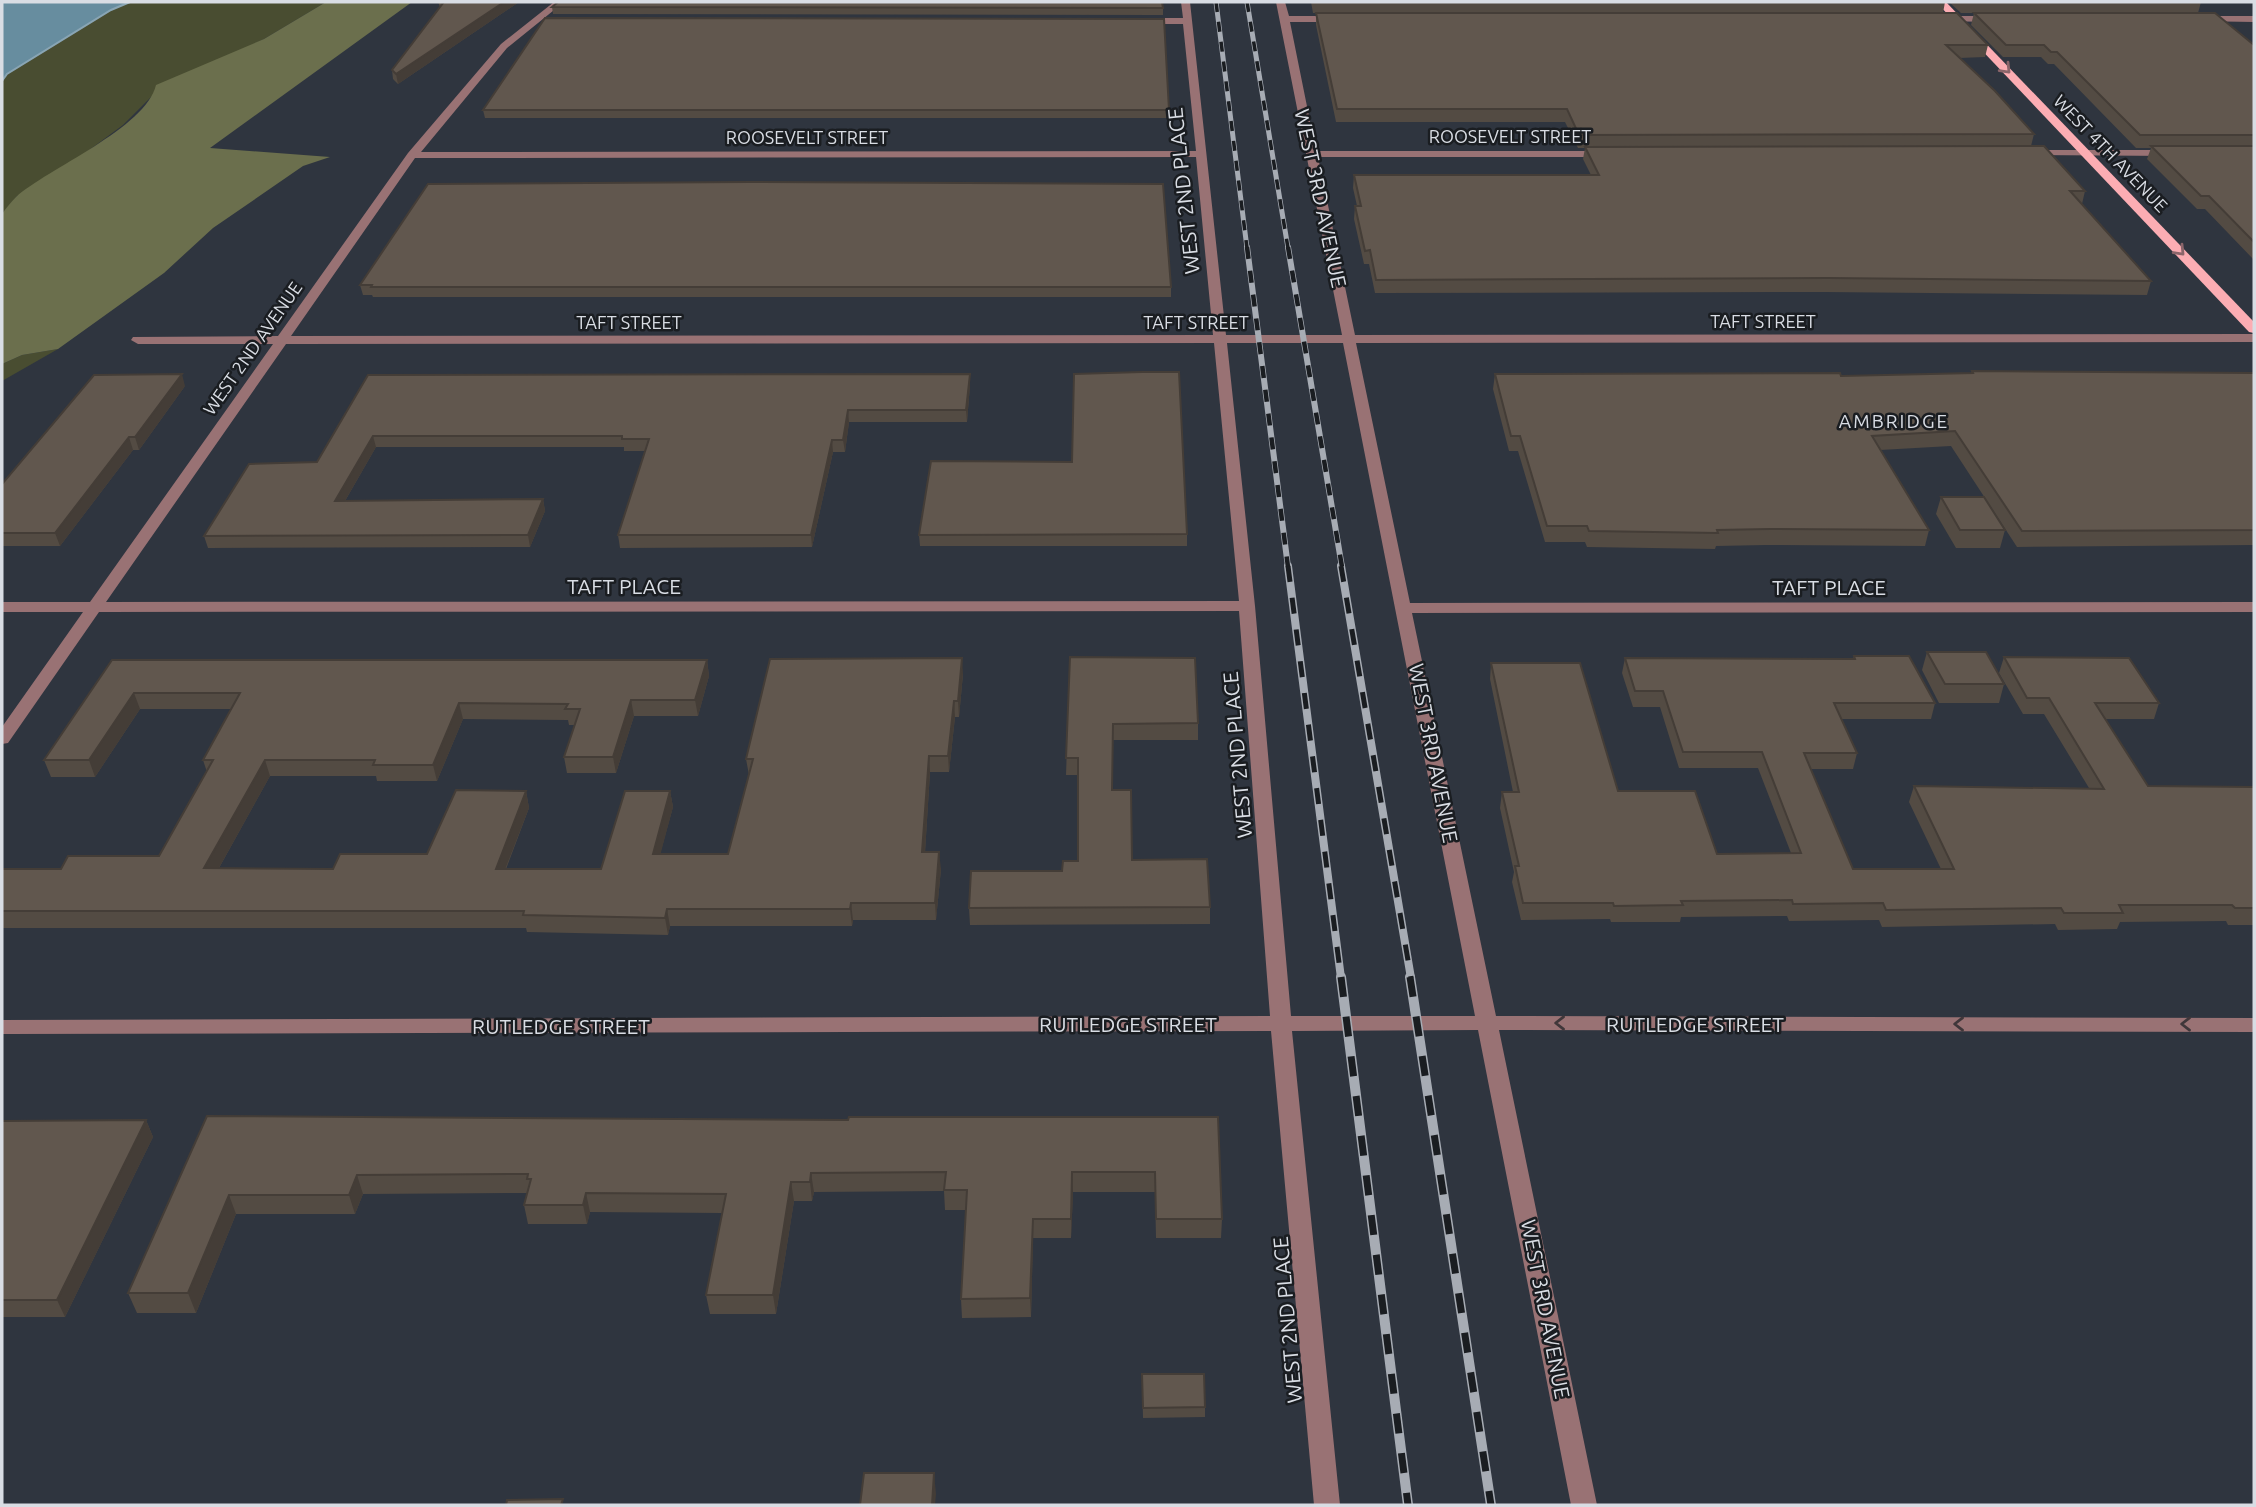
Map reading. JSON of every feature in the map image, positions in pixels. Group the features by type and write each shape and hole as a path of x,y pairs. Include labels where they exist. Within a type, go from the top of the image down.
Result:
{"main road":[{"name":"WEST 4TH AVENUE","path":"1941,2 2254,329"}],"street":[{"name":"WEST 2ND AVENUE","path":"2,739 412,155 504,46 533,20 559,2"},
{"name":"WEST 2ND PLACE","path":"1186,2 1222,339 1327,1505"},
{"name":"WEST 3RD AVENUE","path":"1281,2 1489,1023 1584,1505"},
{"path":"1284,19 1357,19"},
{"path":"1930,19 2013,19"},
{"path":"2180,19 2254,19"},
{"path":"533,20 561,20"},
{"path":"1132,21 1187,21"},
{"path":"2012,153 2186,153"},
{"name":"ROOSEVELT STREET","path":"412,155 1203,154"},
{"name":"ROOSEVELT STREET","path":"1312,154 1612,154"},
{"name":"TAFT STREET","path":"138,340 2254,338"},
{"name":"TAFT PLACE","path":"2,607 1247,606"},
{"name":"TAFT PLACE","path":"1404,608 2254,607"},
{"name":"RUTLEDGE STREET","path":"2,1027 2254,1024"}],"green space":[{"path":"130,2 326,2 264,39 153,95 123,125 77,159 17,196 2,214 2,81 7,74 111,10"},
{"path":"326,2 412,2 210,148 330,157 303,166 213,228 164,273 58,349 22,355 2,364 2,214 12,201 134,117 148,101 156,85 264,39"},
{"path":"58,349 2,381 2,364 22,355"}],"water":[{"path":"2,2 130,2 111,10 7,74 2,81"}],"building":[{"path":"442,2 504,2 396,74 392,70"},
{"path":"558,2 1162,2 1163,8 552,7"},
{"path":"1316,13 1957,13 1988,45 1946,45 1995,91 2034,134 1579,135 1567,109 1337,109"},
{"path":"1974,13 2215,13 2254,45 2254,135 2140,135 2057,52 2051,52 2044,45 2006,45"},
{"path":"545,18 1164,19 1169,110 483,110"},
{"path":"2044,146 2085,191 2070,191 2151,281 1827,278 1376,280 1370,250 1365,251 1355,206 1361,206 1354,175 1599,175 1585,147"},
{"path":"2151,146 2254,146 2254,242 2209,196 2201,196"},
{"path":"428,184 1163,184 1171,287 360,285"},
{"path":"1972,371 2254,373 2254,530 2022,531 1955,431 1872,436 1929,530 1770,529 1717,530 1718,533 1589,531 1587,526 1547,526 1520,436 1511,436 1495,374 1840,373 1841,376 1973,373"},
{"path":"1179,372 1187,534 919,535 931,461 1072,462 1074,374"},
{"path":"182,374 135,437 129,437 55,533 2,533 2,484 94,375"},
{"path":"970,374 966,410 848,410 843,440 832,440 811,535 618,535 649,439 622,439 622,436 373,436 335,501 543,499 528,535 204,536 249,464 317,462 368,375"},
{"path":"1941,497 1984,497 2005,530 1960,530"},
{"path":"1927,652 1986,652 2004,684 1945,684"},
{"path":"1854,656 1909,656 1935,703 1834,703 1857,753 1804,753 1853,869 1954,869 1914,786 2104,789 2049,698 2027,698 2004,657 2129,658 2159,703 2095,703 2148,786 2254,787 2254,908 2235,908 2232,905 2119,905 2123,913 2064,913 2061,908 1886,910 1883,903 1793,904 1792,900 1681,901 1683,905 1614,906 1613,903 1523,903 1515,866 1519,866 1502,792 1519,792 1491,663 1580,663 1618,791 1695,791 1717,854 1801,853 1762,752 1683,752 1663,691 1635,691 1625,658 1855,659"},
{"path":"1070,657 1195,658 1198,723 1113,724 1112,790 1131,790 1132,860 1207,859 1210,907 969,908 971,871 1062,871 1063,861 1078,861 1078,758 1066,758"},
{"path":"962,658 958,701 954,701 948,756 929,756 922,852 939,852 935,903 851,903 850,909 667,909 665,918 523,915 524,911 2,911 2,869 61,869 68,856 159,856 213,760 203,760 240,693 134,693 89,760 44,760 112,660 707,660 695,700 631,700 613,757 564,757 580,709 565,709 568,704 459,703 433,765 373,765 375,760 265,760 204,868 333,869 340,854 427,854 456,790 526,791 496,869 601,869 625,791 670,791 653,854 728,854 753,759 746,759 770,659"},
{"path":"207,1116 848,1120 849,1117 1218,1117 1222,1219 1156,1219 1155,1172 1072,1172 1071,1219 1033,1219 1030,1298 961,1299 967,1190 944,1190 946,1172 811,1173 810,1182 791,1182 773,1295 706,1295 726,1194 586,1193 583,1205 524,1205 531,1179 527,1179 528,1174 357,1175 349,1195 229,1195 188,1293 128,1293"},
{"path":"146,1120 57,1300 2,1300 2,1121"},
{"path":"1142,1374 1204,1374 1205,1407 1143,1408"},
{"path":"864,1473 934,1473 932,1505 860,1505"},
{"path":"563,1499 561,1505 506,1505 507,1500"}],"railway":[{"path":"1216,2 1247,248"},
{"path":"1247,2 1288,248"},
{"path":"1247,247 1288,567"},
{"path":"1288,247 1342,567"},
{"path":"1288,566 1341,978"},
{"path":"1341,566 1411,978"},
{"path":"1341,977 1408,1505"},
{"path":"1410,977 1491,1505"}],"district":[{"name":"AMBRIDGE","path":"1894,421"}]}
